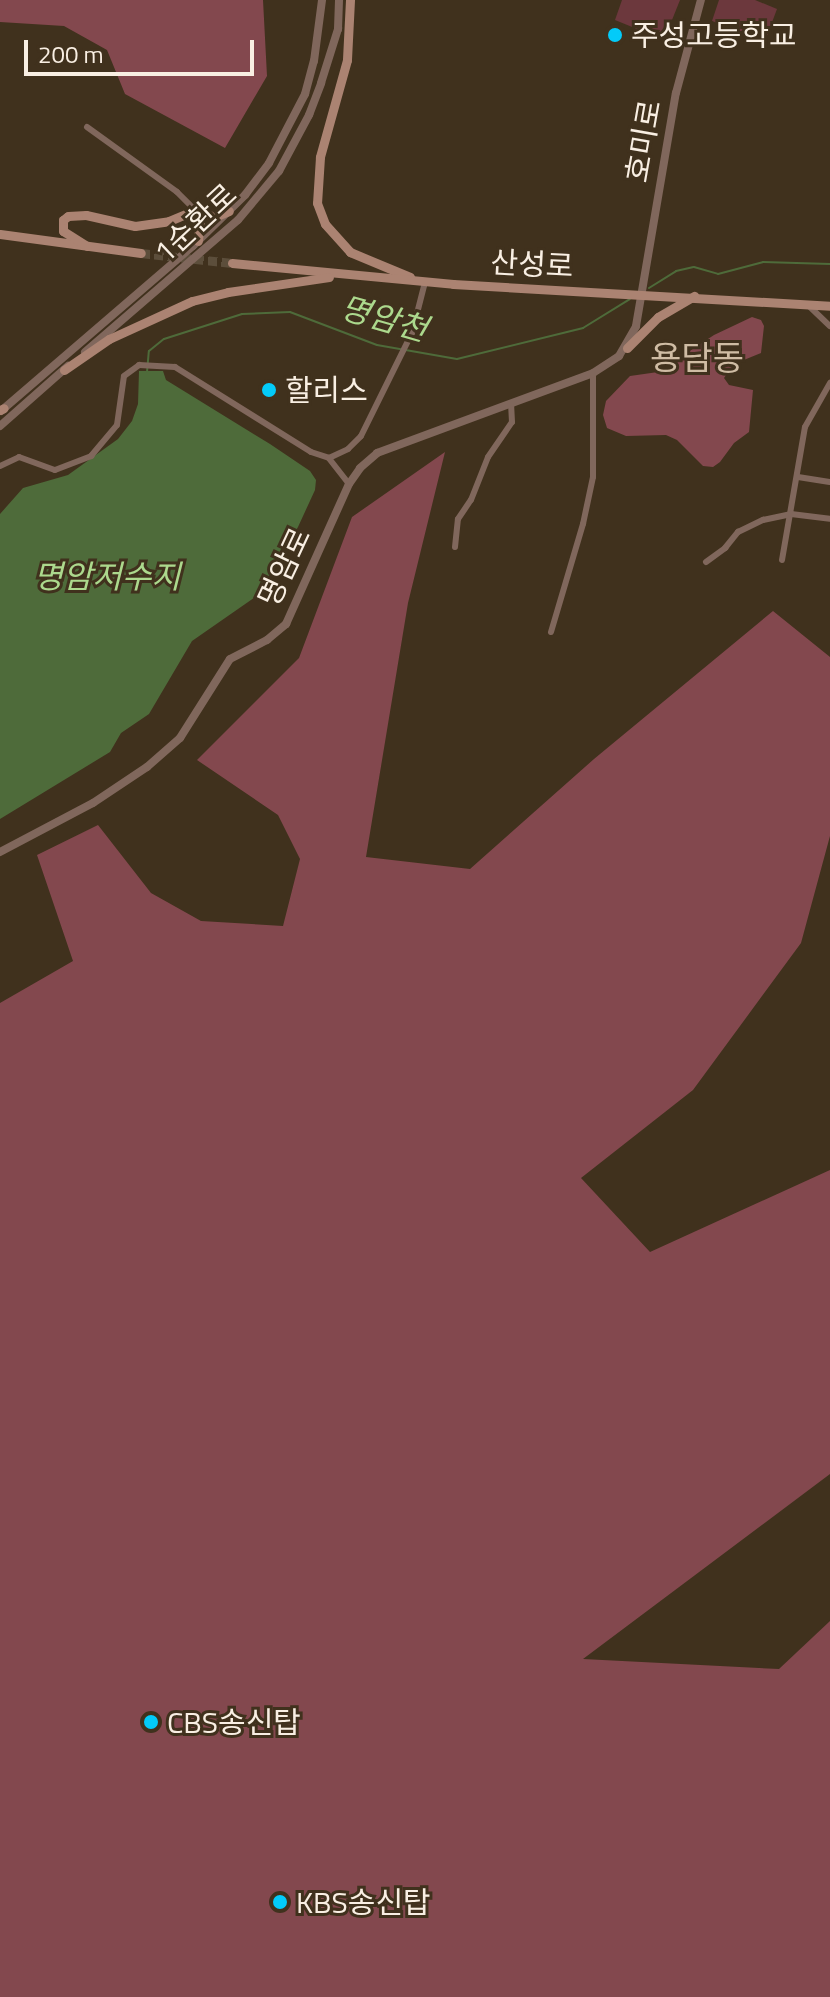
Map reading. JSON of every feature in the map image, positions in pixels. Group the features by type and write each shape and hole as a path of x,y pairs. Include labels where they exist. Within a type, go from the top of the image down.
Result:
{"main road":[{"path":"350,0 347,60 320,157 317,203 325,224 350,252 363,260 425,282"},
{"path":"87,246 63,231 63,220 68,216 86,215 135,226 169,221 195,210 214,217 229,211"},
{"path":"195,210 200,221 198,241"},
{"path":"0,234 141,253"},
{"name":"산성로","path":"232,263 425,282 828,304"},
{"path":"64,370 109,339 192,301 260,286 345,275"},
{"path":"627,348 658,317 694,296"}],"street":[{"name":"1순환로","path":"1,410 198,241 229,211 269,163 305,94 314,61 322,0"},
{"name":"1순환로","path":"0,426 238,220 279,171 309,115 321,83 338,29 339,0"},
{"name":"호미로","path":"643,293 676,93 701,0"},
{"path":"87,127 177,192 195,210"},
{"path":"329,458 348,449 361,436 412,333 425,282"},
{"path":"627,348 643,293"},
{"path":"806,303 830,326"},
{"name":"명암로","path":"0,852 93,803 147,767 180,738 230,659 286,624 349,484 360,468 377,453 593,373 610,364 627,348"},
{"path":"0,466 19,457 55,470 91,456 117,425 124,376 139,365 175,367 311,452 329,458 349,484"},
{"path":"551,632 583,524 593,477 593,373"},
{"path":"782,560 805,427 830,383"},
{"path":"455,547 458,519 471,500 488,457 512,422 511,403"},
{"path":"798,477 830,482"},
{"path":"706,562 725,548 738,532 763,520 791,514 830,519"}],"shaded area":[{"path":"0,0 263,0 267,76 225,148 125,94 107,50 64,26 0,22"},
{"path":"622,0 680,0 664,40 615,20"},
{"path":"719,0 755,0 777,9 765,41 712,21"},
{"path":"752,317 761,320 764,326 761,353 734,364 724,378 729,385 753,390 749,432 734,443 720,462 713,467 703,466 677,440 666,435 626,436 607,428 603,415 606,401 630,376 658,372 714,335"},
{"path":"445,452 408,603 366,857 470,869 594,759 773,611 830,657 830,836 801,943 693,1090 581,1178 650,1252 830,1170 830,1474 583,1659 779,1669 830,1621 830,1997 0,1997 0,1003 73,961 37,855 98,825 151,893 201,921 283,926 300,859 278,815 197,760 299,658 352,517"}],"water":[{"name":"명암저수지","path":"139,371 163,371 166,380 310,471 316,480 315,490 298,527 258,595 192,641 149,714 121,733 110,752 0,819 0,514 23,488 68,475 118,439 132,421 138,404"}],"waterway":[{"name":"명암천","path":"649,288 676,271 694,267 718,274 763,262 830,264"},
{"name":"명암천","path":"147,372 149,351 164,339 242,314 290,312 377,345 457,359 583,328 630,299"}],"tunnel":[{"path":"141,253 232,263"}],"place":[{"name":"주성고등학교","path":"615,35"},
{"name":"할리스","path":"269,390"},
{"name":"CBS송신탑","path":"151,1722"},
{"name":"KBS송신탑","path":"280,1902"}],"district":[{"name":"용담동","path":"697,358"}]}
